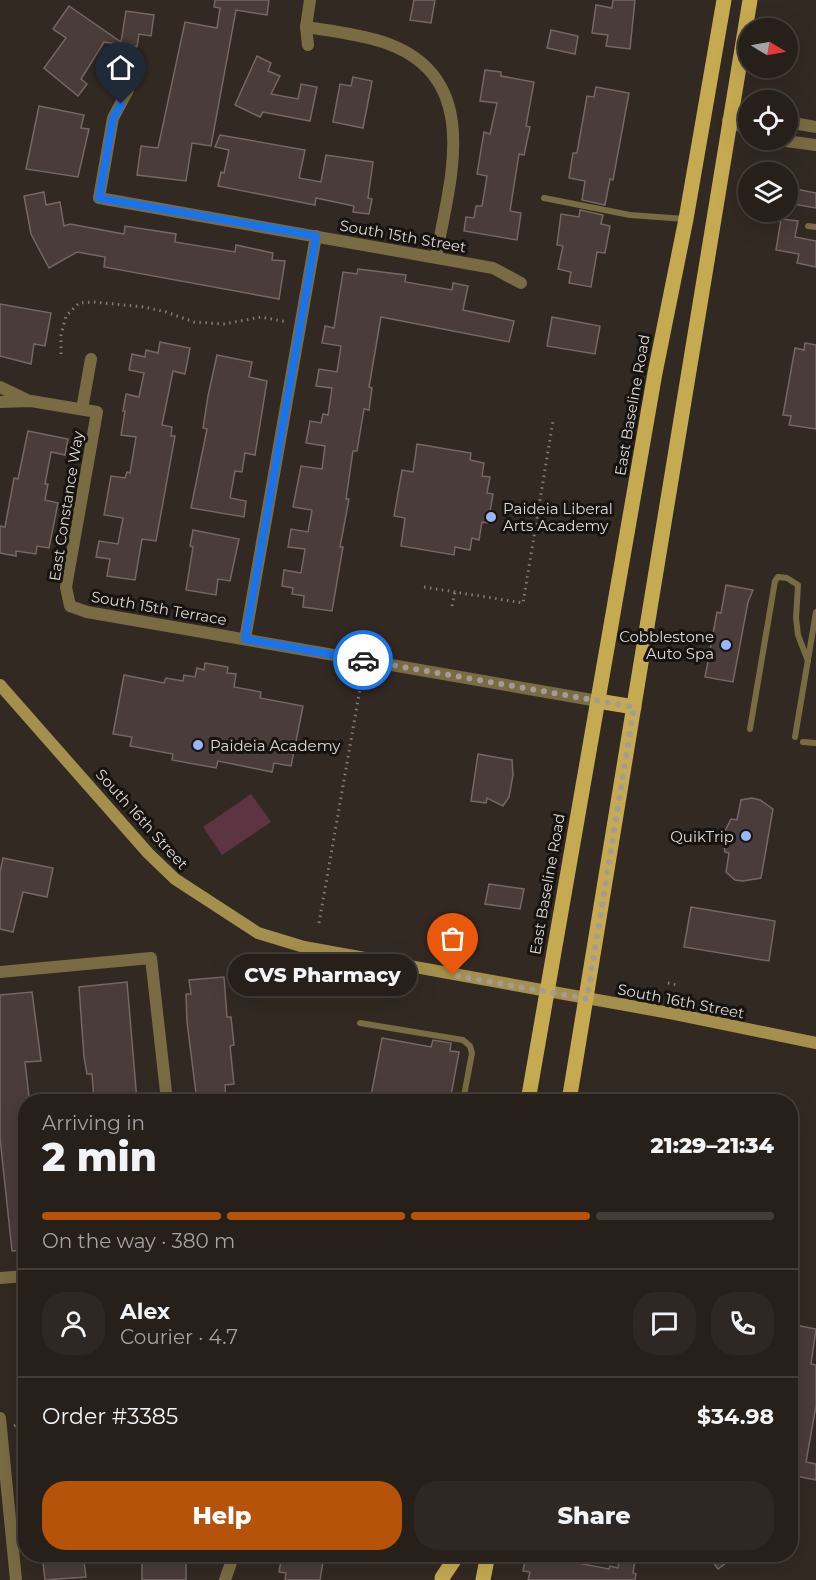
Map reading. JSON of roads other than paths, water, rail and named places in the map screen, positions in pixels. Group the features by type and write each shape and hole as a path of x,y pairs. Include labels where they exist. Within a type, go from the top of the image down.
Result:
{"main road":[{"name":"East Baseline Road","path":"529,1094 655,373 686,219 724,0"},
{"path":"570,1094 728,120 750,0"},
{"path":"704,116 728,120"},
{"name":"South 16th Street","path":"0,685 148,853 175,879 258,933 304,947 816,1043"},
{"path":"598,700 634,707"},
{"path":"442,1579 445,1562"},
{"path":"442,1579 453,1562"},
{"path":"483,1580 486,1562"}],"street":[{"path":"309,45 306,27 310,0"},
{"path":"306,27 383,42 416,59 440,86 448,101 455,133 452,169 436,257"},
{"name":"South 15th Street","path":"128,90 113,118 99,198 493,268 521,283"},
{"path":"728,120 738,119"},
{"path":"728,120 738,125"},
{"path":"798,124 813,126 812,145"},
{"path":"245,639 316,236"},
{"name":"East Constance Way","path":"70,606 66,587 96,412 82,409 91,359"},
{"path":"0,387 31,401"},
{"path":"0,402 31,401 82,409"},
{"name":"South 15th Terrace","path":"70,606 87,612 598,700"},
{"path":"0,972 151,958 166,1094"},
{"path":"0,1278 18,1277"},
{"path":"0,1418 16,1580"},
{"path":"225,1580 231,1562"}],"lane":[{"path":"544,198 630,215 686,219"},
{"path":"808,226 816,227"},
{"path":"750,729 775,581 778,578 787,579 798,585 796,618 798,635 808,661"},
{"path":"795,737 816,612"},
{"path":"804,742 816,743"},
{"path":"360,1023 463,1040 470,1046 472,1053 464,1094"}],"place":[{"name":"Paideia Liberal Arts Academy","path":"491,517"},
{"name":"Cobblestone Auto Spa","path":"726,645"},
{"name":"Paideia Academy","path":"198,745"},
{"name":"QuikTrip","path":"746,836"},
{"name":"CVS Pharmacy","path":"453,975"}]}
